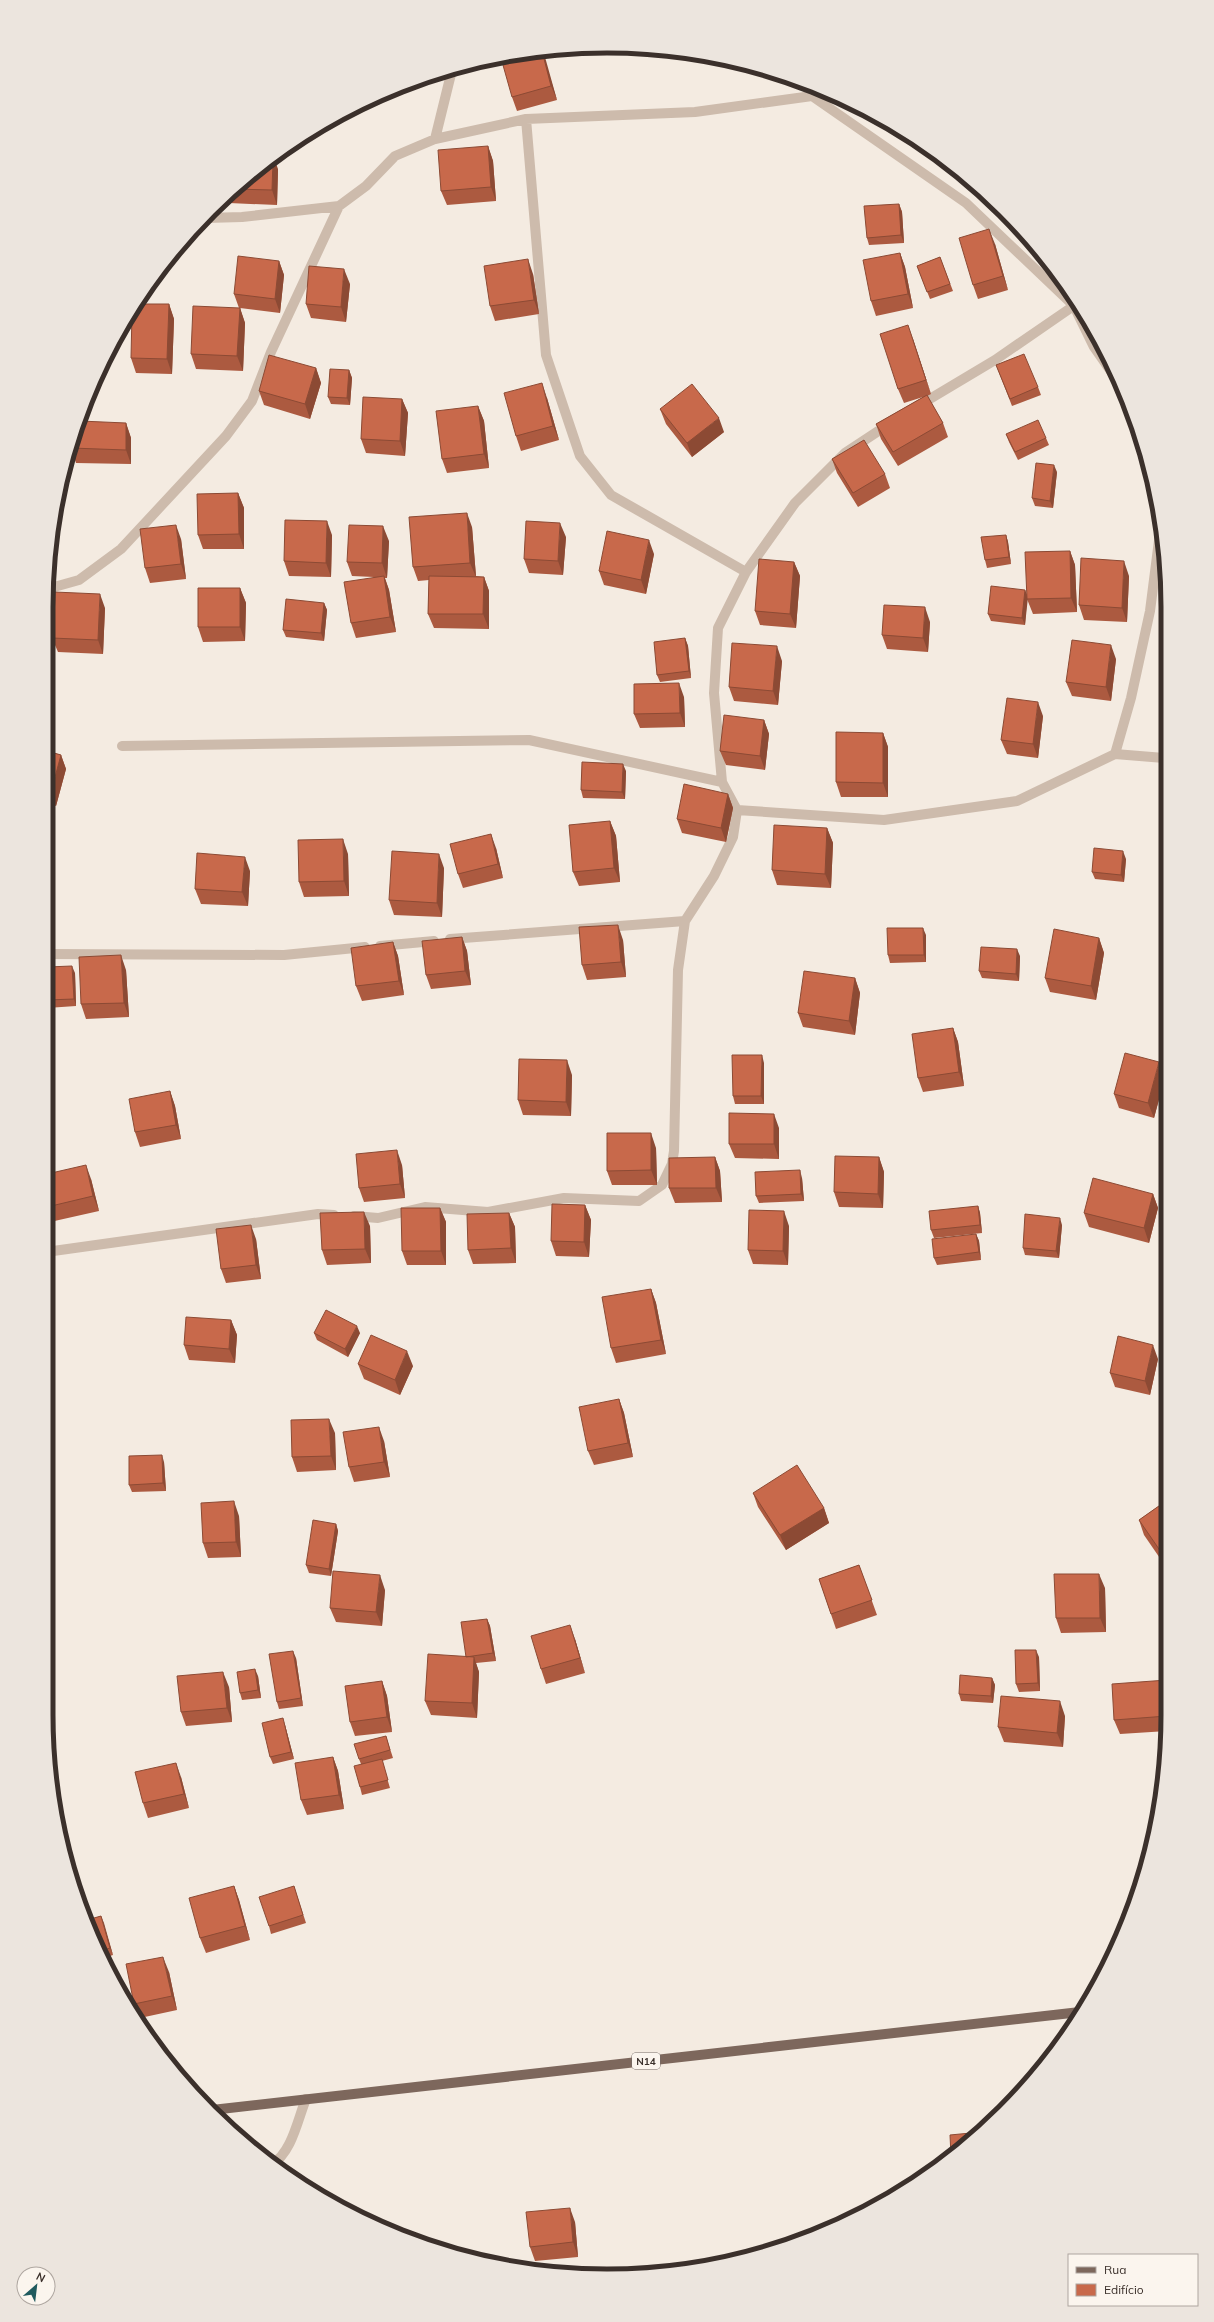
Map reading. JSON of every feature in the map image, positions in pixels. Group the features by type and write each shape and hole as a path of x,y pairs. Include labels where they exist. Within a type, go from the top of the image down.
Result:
{"main road":[{"name":"N14","path":"218,2109 1074,2013"}],"street":[{"path":"435,139 451,76"},
{"path":"54,587 79,580 121,549 226,436 252,401 271,352 339,206 366,186 395,156 435,139 526,119 695,112 817,94"},
{"path":"818,94 966,203 1068,300"},
{"path":"526,119 546,355 580,456 611,495 746,572"},
{"path":"212,218 242,217 339,206"},
{"path":"53,1251 318,1214 378,1218 425,1207 488,1212 564,1198 638,1201 662,1185 672,1164 674,1150 678,970 686,921 714,876 733,838 737,810 722,782 714,693 718,628 746,572 795,503 845,453 902,415 995,360 1072,306"},
{"path":"1082,322 1094,347 1103,361"},
{"path":"1115,754 1131,698 1150,611 1158,550"},
{"path":"122,746 529,740 722,782"},
{"path":"737,810 884,820 1016,801 1115,754 1161,758"},
{"path":"53,954 284,955 471,937 686,921"},
{"path":"278,2161 289,2144 306,2099"}],"building":[{"path":"544,57 551,86 512,97 503,63"},
{"path":"488,146 491,187 441,191 438,150"},
{"path":"273,165 272,190 243,189"},
{"path":"899,204 901,235 867,238 864,206"},
{"path":"989,229 1003,276 973,285 959,238"},
{"path":"900,253 908,294 871,301 863,260"},
{"path":"238,256 279,261 275,299 234,294"},
{"path":"940,257 950,284 927,292 917,266"},
{"path":"528,259 534,300 490,306 484,266"},
{"path":"309,266 344,269 341,307 306,304"},
{"path":"143,304 169,304 167,359 131,358 132,322"},
{"path":"193,306 240,308 237,356 191,354"},
{"path":"908,325 926,380 898,389 880,334"},
{"path":"1024,354 1038,387 1010,399 996,365"},
{"path":"269,355 316,368 305,404 259,391"},
{"path":"330,369 349,370 347,398 328,397"},
{"path":"542,383 553,426 516,436 504,393"},
{"path":"692,384 719,418 687,443 660,409"},
{"path":"927,395 943,423 893,452 876,424"},
{"path":"363,397 402,399 400,441 361,439"},
{"path":"478,406 484,454 442,459 436,411"},
{"path":"1038,420 1046,438 1015,452 1006,434"},
{"path":"85,421 126,423 126,450 77,448"},
{"path":"864,440 885,474 853,493 832,459"},
{"path":"1036,463 1054,465 1050,501 1032,498"},
{"path":"238,493 239,534 198,535 197,494"},
{"path":"467,513 470,563 413,567 409,517"},
{"path":"285,520 327,521 326,563 284,561"},
{"path":"526,521 560,523 558,561 524,559"},
{"path":"176,525 181,564 145,568 140,529"},
{"path":"349,525 383,526 382,563 347,562"},
{"path":"607,531 649,540 641,580 599,571"},
{"path":"1006,535 1009,557 985,560 981,537"},
{"path":"1070,551 1071,598 1027,599 1025,552"},
{"path":"1081,558 1124,561 1122,608 1079,605"},
{"path":"759,559 794,562 790,614 755,611"},
{"path":"384,576 390,617 351,623 344,582"},
{"path":"429,576 484,577 483,614 428,614"},
{"path":"991,586 1025,590 1022,618 988,614"},
{"path":"198,588 240,588 240,627 198,627"},
{"path":"54,592 100,594 98,640 53,638"},
{"path":"286,599 324,603 321,633 283,630"},
{"path":"884,605 925,607 923,638 882,635"},
{"path":"685,638 689,671 657,675 654,642"},
{"path":"1072,640 1111,645 1106,687 1066,682"},
{"path":"732,643 777,646 773,691 729,687"},
{"path":"679,683 680,713 634,714 634,684"},
{"path":"1007,698 1038,702 1033,744 1001,740"},
{"path":"724,715 764,720 760,756 720,751"},
{"path":"836,732 883,733 883,783 836,782"},
{"path":"53,753 61,755 53,785"},
{"path":"582,762 623,764 622,792 581,790"},
{"path":"684,784 728,794 721,828 677,819"},
{"path":"610,821 614,868 573,872 569,825"},
{"path":"774,825 827,828 825,874 772,870"},
{"path":"491,834 498,864 458,874 450,844"},
{"path":"343,839 344,881 299,882 298,840"},
{"path":"1094,848 1123,851 1121,875 1092,872"},
{"path":"392,851 439,854 437,903 389,900"},
{"path":"197,853 245,857 242,892 195,889"},
{"path":"618,925 621,962 582,965 579,927"},
{"path":"887,928 923,928 924,955 888,955"},
{"path":"1054,929 1099,938 1091,986 1045,978"},
{"path":"462,937 465,971 426,975 422,941"},
{"path":"393,942 399,981 356,986 351,948"},
{"path":"981,947 1017,949 1016,974 979,971"},
{"path":"121,955 124,1003 81,1004 79,957"},
{"path":"72,966 74,999 53,1000 53,967"},
{"path":"804,971 855,978 849,1021 798,1013"},
{"path":"953,1028 959,1072 918,1078 912,1034"},
{"path":"1125,1053 1159,1062 1148,1103 1114,1094"},
{"path":"732,1055 762,1055 761,1096 733,1096"},
{"path":"519,1059 567,1060 566,1102 518,1100"},
{"path":"170,1091 176,1125 135,1132 129,1099"},
{"path":"729,1113 774,1114 774,1144 729,1144"},
{"path":"607,1133 651,1133 651,1170 607,1171"},
{"path":"397,1150 400,1184 359,1188 356,1154"},
{"path":"835,1156 879,1157 878,1194 834,1192"},
{"path":"715,1157 716,1188 669,1188 669,1158"},
{"path":"86,1165 93,1196 53,1206 53,1173"},
{"path":"800,1170 801,1194 756,1196 755,1172"},
{"path":"1093,1178 1153,1194 1144,1228 1084,1213"},
{"path":"552,1204 585,1205 584,1242 551,1241"},
{"path":"978,1206 980,1225 931,1230 929,1211"},
{"path":"401,1208 440,1208 441,1251 402,1251"},
{"path":"749,1210 784,1211 783,1251 748,1250"},
{"path":"364,1212 365,1249 322,1250 320,1213"},
{"path":"509,1213 511,1248 468,1250 467,1214"},
{"path":"1025,1214 1060,1218 1056,1251 1023,1248"},
{"path":"251,1225 256,1265 221,1269 216,1229"},
{"path":"976,1234 979,1252 934,1258 932,1239"},
{"path":"651,1289 661,1340 611,1348 602,1297"},
{"path":"326,1310 357,1326 345,1349 314,1333"},
{"path":"186,1317 231,1320 229,1349 184,1345"},
{"path":"371,1335 407,1351 395,1380 358,1364"},
{"path":"1118,1336 1153,1345 1145,1381 1110,1373"},
{"path":"619,1399 628,1443 588,1451 579,1407"},
{"path":"329,1419 331,1456 292,1457 291,1420"},
{"path":"379,1427 384,1462 349,1467 343,1432"},
{"path":"162,1455 163,1483 129,1485 129,1456"},
{"path":"797,1465 824,1508 780,1535 753,1493"},
{"path":"234,1501 236,1542 203,1543 201,1503"},
{"path":"1161,1505 1161,1552 1139,1520"},
{"path":"313,1520 336,1524 329,1569 306,1565"},
{"path":"859,1565 872,1600 831,1614 819,1579"},
{"path":"333,1571 380,1575 376,1612 330,1608"},
{"path":"1054,1574 1099,1574 1100,1618 1056,1618"},
{"path":"487,1619 493,1653 466,1657 461,1622"},
{"path":"570,1625 580,1658 541,1669 531,1636"},
{"path":"1015,1650 1036,1650 1038,1683 1016,1684"},
{"path":"293,1651 301,1698 277,1702 269,1654"},
{"path":"428,1654 474,1657 472,1703 425,1701"},
{"path":"255,1669 258,1690 240,1693 237,1672"},
{"path":"223,1672 227,1708 181,1712 177,1676"},
{"path":"960,1675 992,1678 991,1696 959,1694"},
{"path":"1161,1680 1161,1716 1114,1720 1112,1684"},
{"path":"382,1681 387,1717 350,1722 345,1686"},
{"path":"1001,1696 1060,1701 1057,1733 998,1727"},
{"path":"283,1718 291,1752 270,1757 262,1723"},
{"path":"386,1736 390,1750 359,1759 354,1744"},
{"path":"333,1757 339,1795 301,1800 295,1763"},
{"path":"382,1759 388,1780 360,1787 354,1766"},
{"path":"176,1763 184,1794 143,1803 135,1772"},
{"path":"234,1886 245,1926 200,1938 189,1898"},
{"path":"294,1886 303,1915 269,1926 259,1897"},
{"path":"101,1916 110,1948 105,1950 92,1919"},
{"path":"163,1957 172,1996 134,2004 126,1964"},
{"path":"971,2133 951,2150 950,2135"},
{"path":"570,2208 573,2242 530,2247 526,2212"}]}
